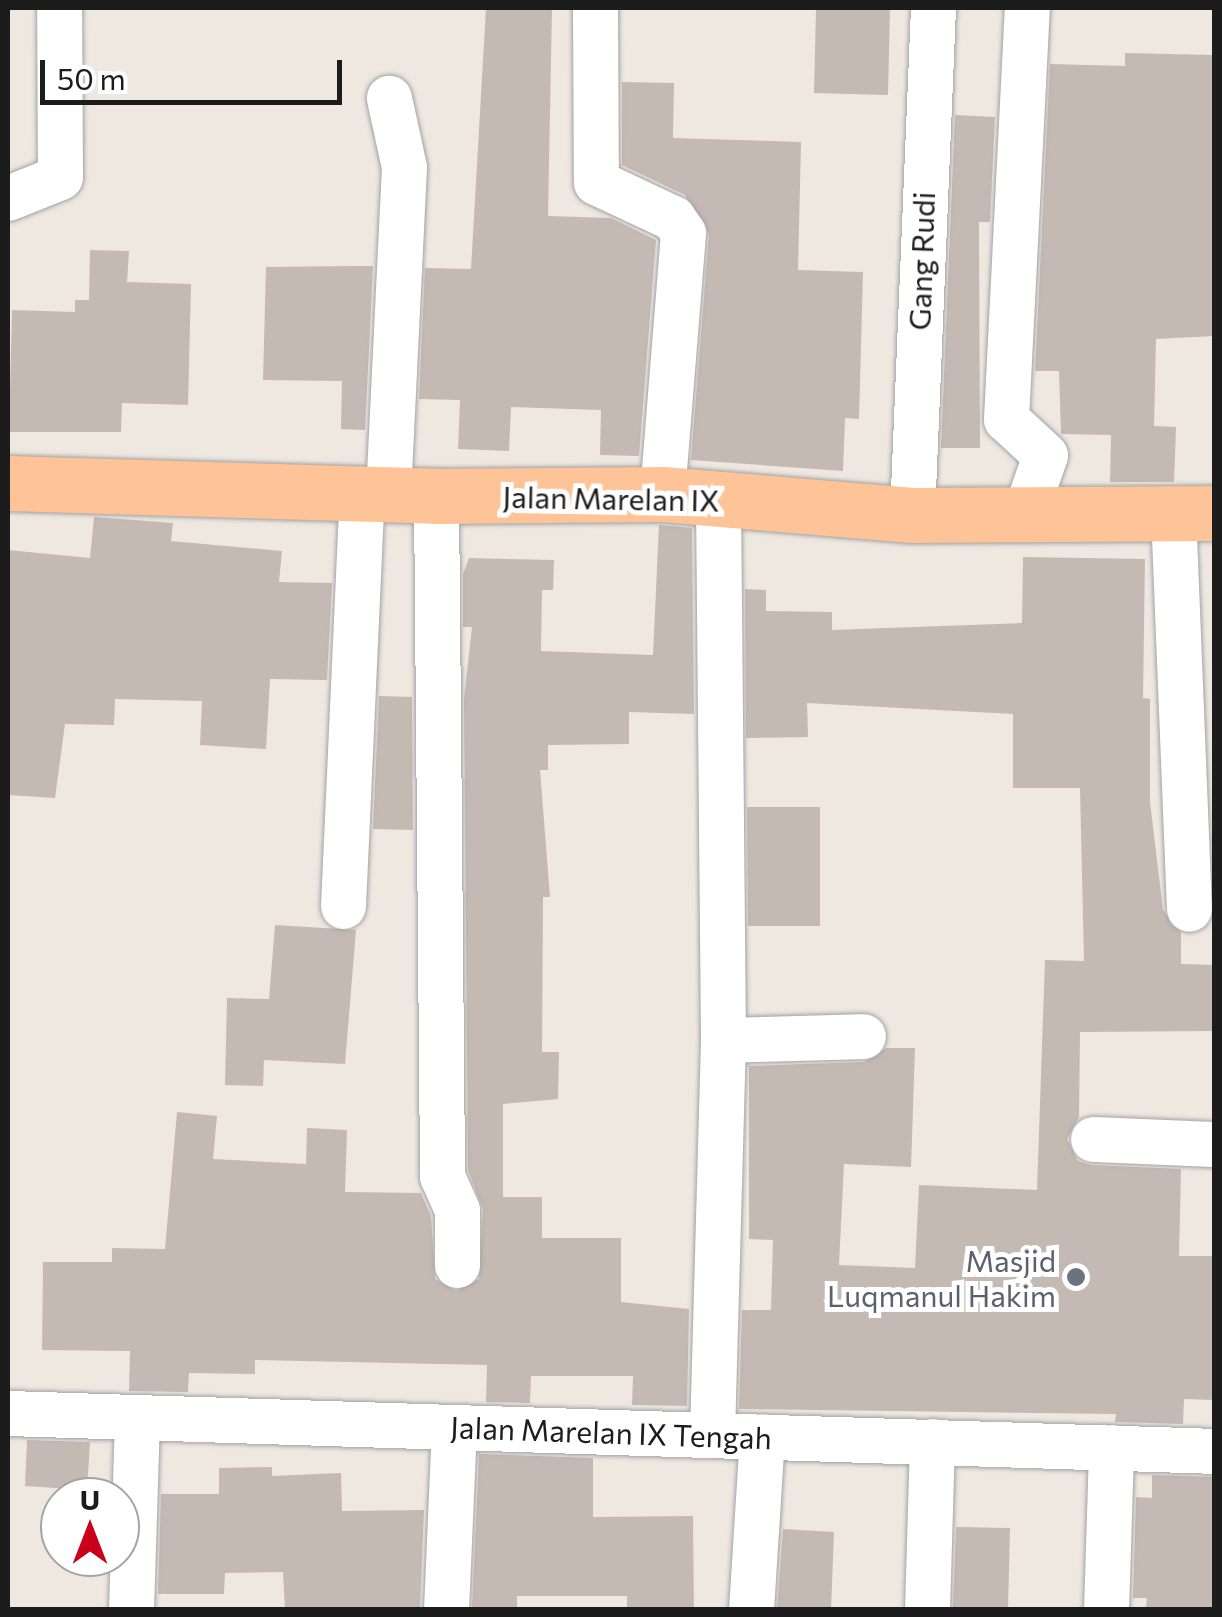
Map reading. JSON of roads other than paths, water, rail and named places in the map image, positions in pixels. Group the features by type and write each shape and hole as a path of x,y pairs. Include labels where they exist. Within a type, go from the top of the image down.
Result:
{"main road":[{"name":"Jalan Marelan IX","path":"8,482 395,494 662,494 912,514 1194,512"}],"street":[{"path":"8,198 60,178 59,8"},
{"path":"595,8 596,182 673,218 683,233 662,494"},
{"name":"Gang Rudi","path":"912,514 933,8"},
{"path":"1025,513 1045,455 1006,419 1027,8"},
{"path":"389,98 404,167 395,494 442,1176 457,1210 457,1264"},
{"path":"343,906 395,494"},
{"path":"712,1434 723,1040 718,498"},
{"path":"1189,909 1194,512"},
{"path":"723,1040 863,1036"},
{"path":"1094,1139 1214,1144"},
{"name":"Jalan Marelan IX Tengah","path":"8,1413 1214,1451"},
{"path":"131,1610 137,1418"},
{"path":"446,1610 454,1427"},
{"path":"751,1610 762,1436"},
{"path":"927,1610 932,1441"},
{"path":"1106,1610 1111,1446"}],"place":[{"name":"Masjid Luqmanul Hakim","path":"1076,1277"}]}
